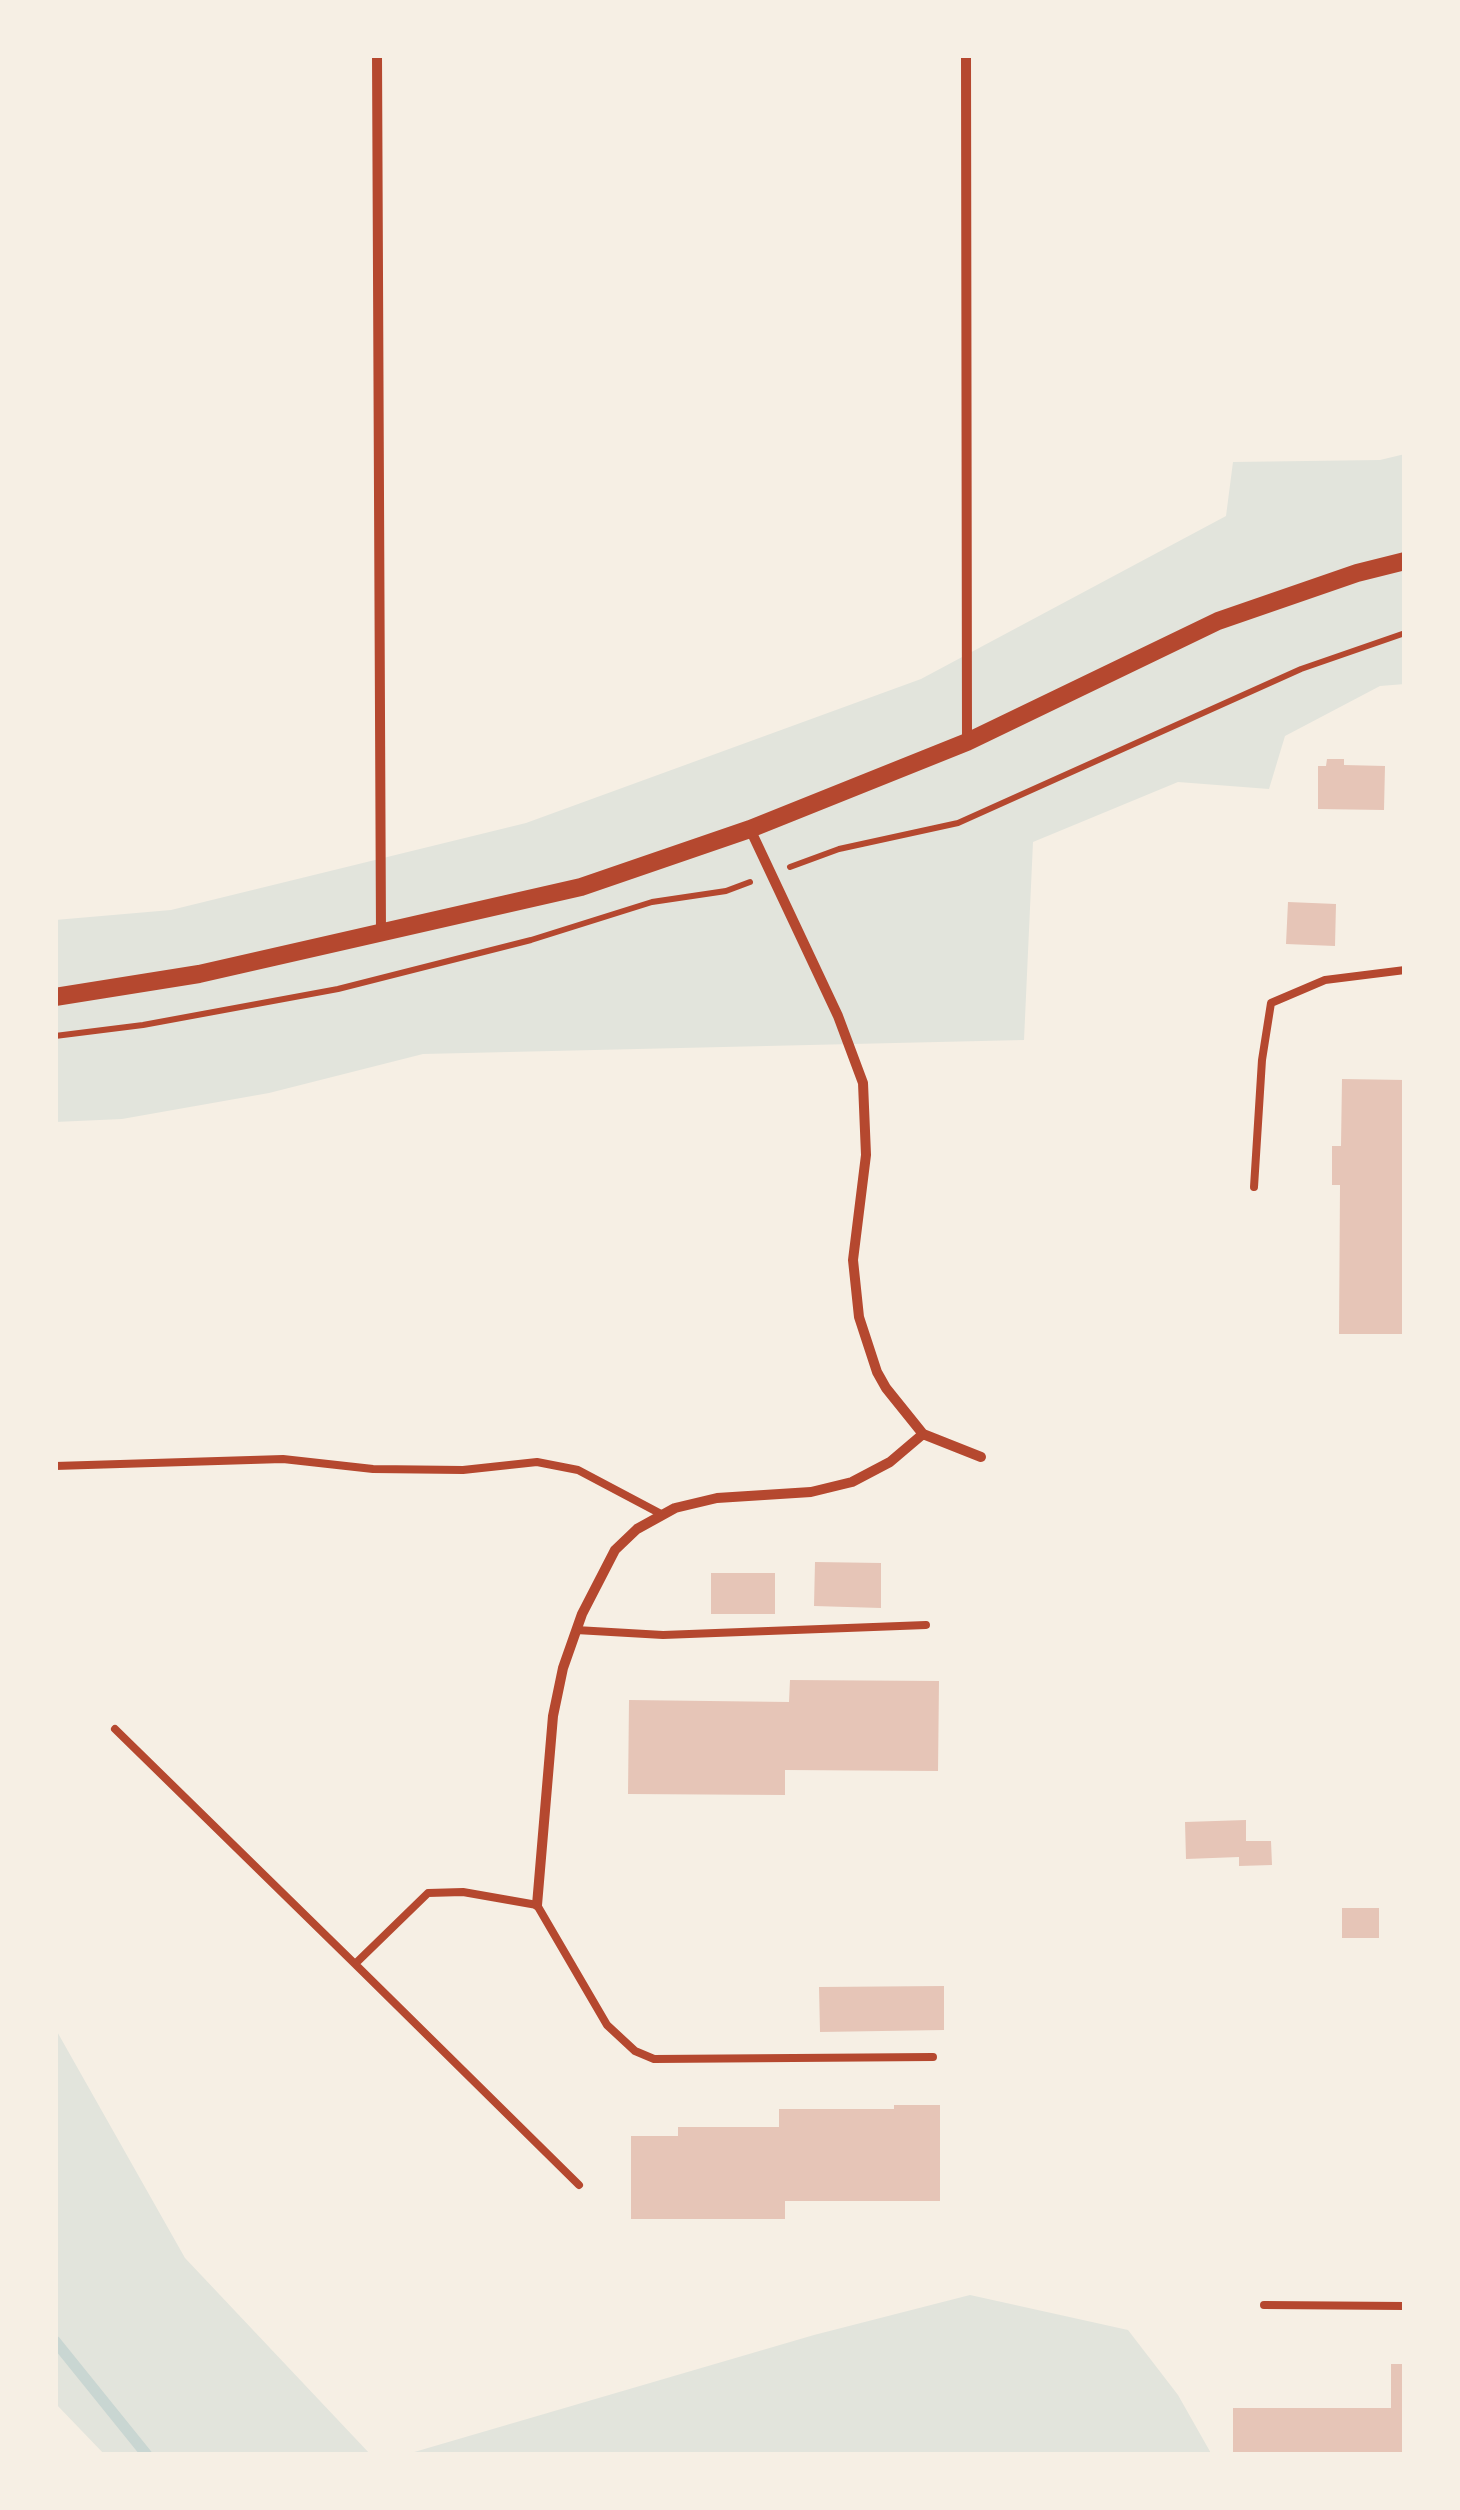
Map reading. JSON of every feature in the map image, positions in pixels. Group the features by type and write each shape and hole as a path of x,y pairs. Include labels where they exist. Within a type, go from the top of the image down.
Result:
{"street":[{"path":"377,55 382,932"},
{"path":"966,55 968,742"},
{"path":"55,997 199,974 582,887 750,828 968,742 1218,621 1357,573 1405,562"},
{"path":"750,828 838,1016 863,1083 866,1154 853,1260 858,1317 886,1388 922,1434 981,1458"},
{"path":"536,1904 554,1716 563,1668 576,1630 615,1550 637,1529 675,1508 717,1498 812,1492 852,1482 890,1462 922,1434"}],"lane":[{"path":"1254,1188 1262,1060 1271,1003 1326,980 1405,970"},
{"path":"55,1466 283,1459 373,1469 463,1470 536,1462 578,1470 663,1515"},
{"path":"576,1630 663,1635 926,1625"},
{"path":"114,1729 579,2184"},
{"path":"355,1964 428,1894 463,1892 536,1904 607,2025 635,2052 654,2060 933,2058"},
{"path":"1264,2305 1405,2306"}],"path":[{"path":"55,1036 143,1026 338,988 530,940 652,902 726,891 839,849 958,822 1301,669 1405,633"}],"shaded area":[{"path":"1405,454 1405,684 1380,686 1285,736 1269,789 1178,782 1033,842 1024,1040 423,1054 269,1093 122,1119 55,1122 55,920 171,910 526,823 921,679 1226,516 1233,462 1380,460"},
{"path":"55,2028 185,2258 371,2455 105,2455 55,2403"},
{"path":"970,2295 1128,2330 1178,2395 1212,2455 404,2455 814,2335"}],"building":[{"path":"1327,759 1344,759 1344,765 1385,766 1384,810 1318,809 1318,766 1326,766"},
{"path":"1288,902 1336,904 1335,946 1286,944"},
{"path":"1342,1079 1405,1080 1405,1334 1339,1334 1340,1185 1332,1185 1332,1146 1341,1146"},
{"path":"815,1562 881,1563 881,1608 814,1606"},
{"path":"711,1573 775,1573 775,1614 711,1614"},
{"path":"790,1680 939,1681 938,1771 785,1770 785,1795 628,1794 629,1700 789,1702"},
{"path":"1246,1820 1246,1841 1271,1841 1272,1865 1239,1866 1239,1857 1186,1859 1185,1822"},
{"path":"1342,1908 1379,1908 1379,1938 1342,1938"},
{"path":"944,1986 944,2030 820,2032 819,1987"},
{"path":"894,2105 940,2105 940,2201 785,2201 785,2219 631,2219 631,2136 678,2136 678,2127 779,2127 779,2109 894,2109"},
{"path":"1391,2364 1405,2364 1405,2455 1233,2455 1233,2408 1391,2408"}],"waterway":[{"path":"55,2341 147,2455"}]}
